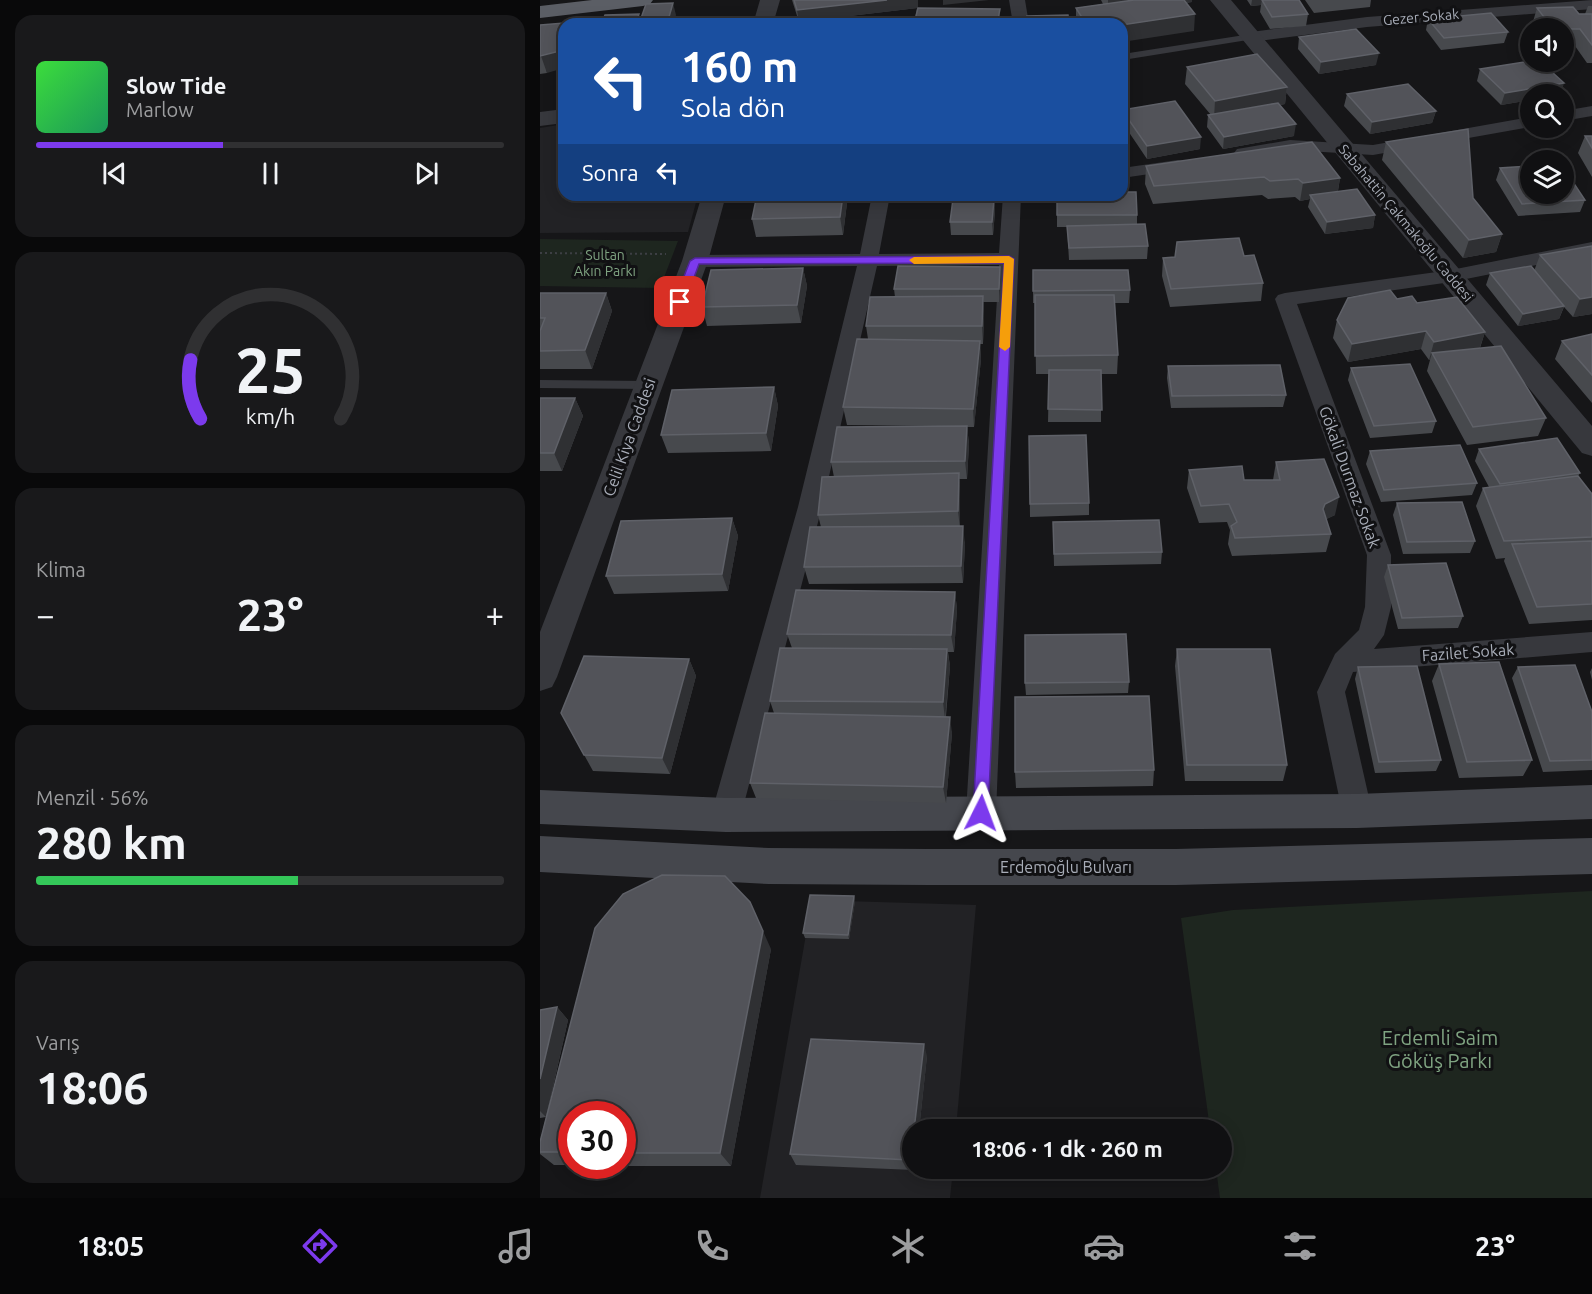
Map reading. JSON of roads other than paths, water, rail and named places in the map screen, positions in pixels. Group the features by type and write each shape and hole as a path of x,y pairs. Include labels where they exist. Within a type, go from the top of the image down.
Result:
{"highway":[{"path":"540,12 644,0"}],"main road":[{"path":"540,807 726,815 1357,811 1592,802"},
{"name":"Erdemoğlu Bulvarı","path":"540,854 769,866 951,867 1176,867 1592,856"}],"street":[{"path":"765,18 770,0"},
{"path":"1017,0 1020,18"},
{"name":"Sabahattin Çakmakoğlu Caddesi","path":"1220,0 1592,446"},
{"name":"Gezer Sokak","path":"1251,37 1367,22 1592,4"},
{"path":"1574,114 1592,111"},
{"path":"540,119 558,117"},
{"path":"1227,155 1290,145 1373,150 1520,124"},
{"path":"1128,172 1196,162"},
{"name":"Celil Kiya Caddesi","path":"540,677 696,258 712,201"},
{"path":"726,815 830,431 869,261 880,201"},
{"path":"981,813 1012,201"},
{"path":"1451,276 1592,248"},
{"path":"696,258 869,261 1009,259"},
{"name":"Gökali Durmaz Sokak","path":"1357,811 1331,692 1344,662 1371,635 1378,607 1379,555 1286,299 1451,276"},
{"name":"Fazilet Sokak","path":"1344,662 1592,642"}],"lane":[{"path":"1129,56 1251,37"},
{"path":"540,384 649,385"}],"park label":[{"name":"Sultan Akın Parkı","path":"605,264"},
{"name":"Erdemli Saim Göküş Parkı","path":"1440,1048"}]}
